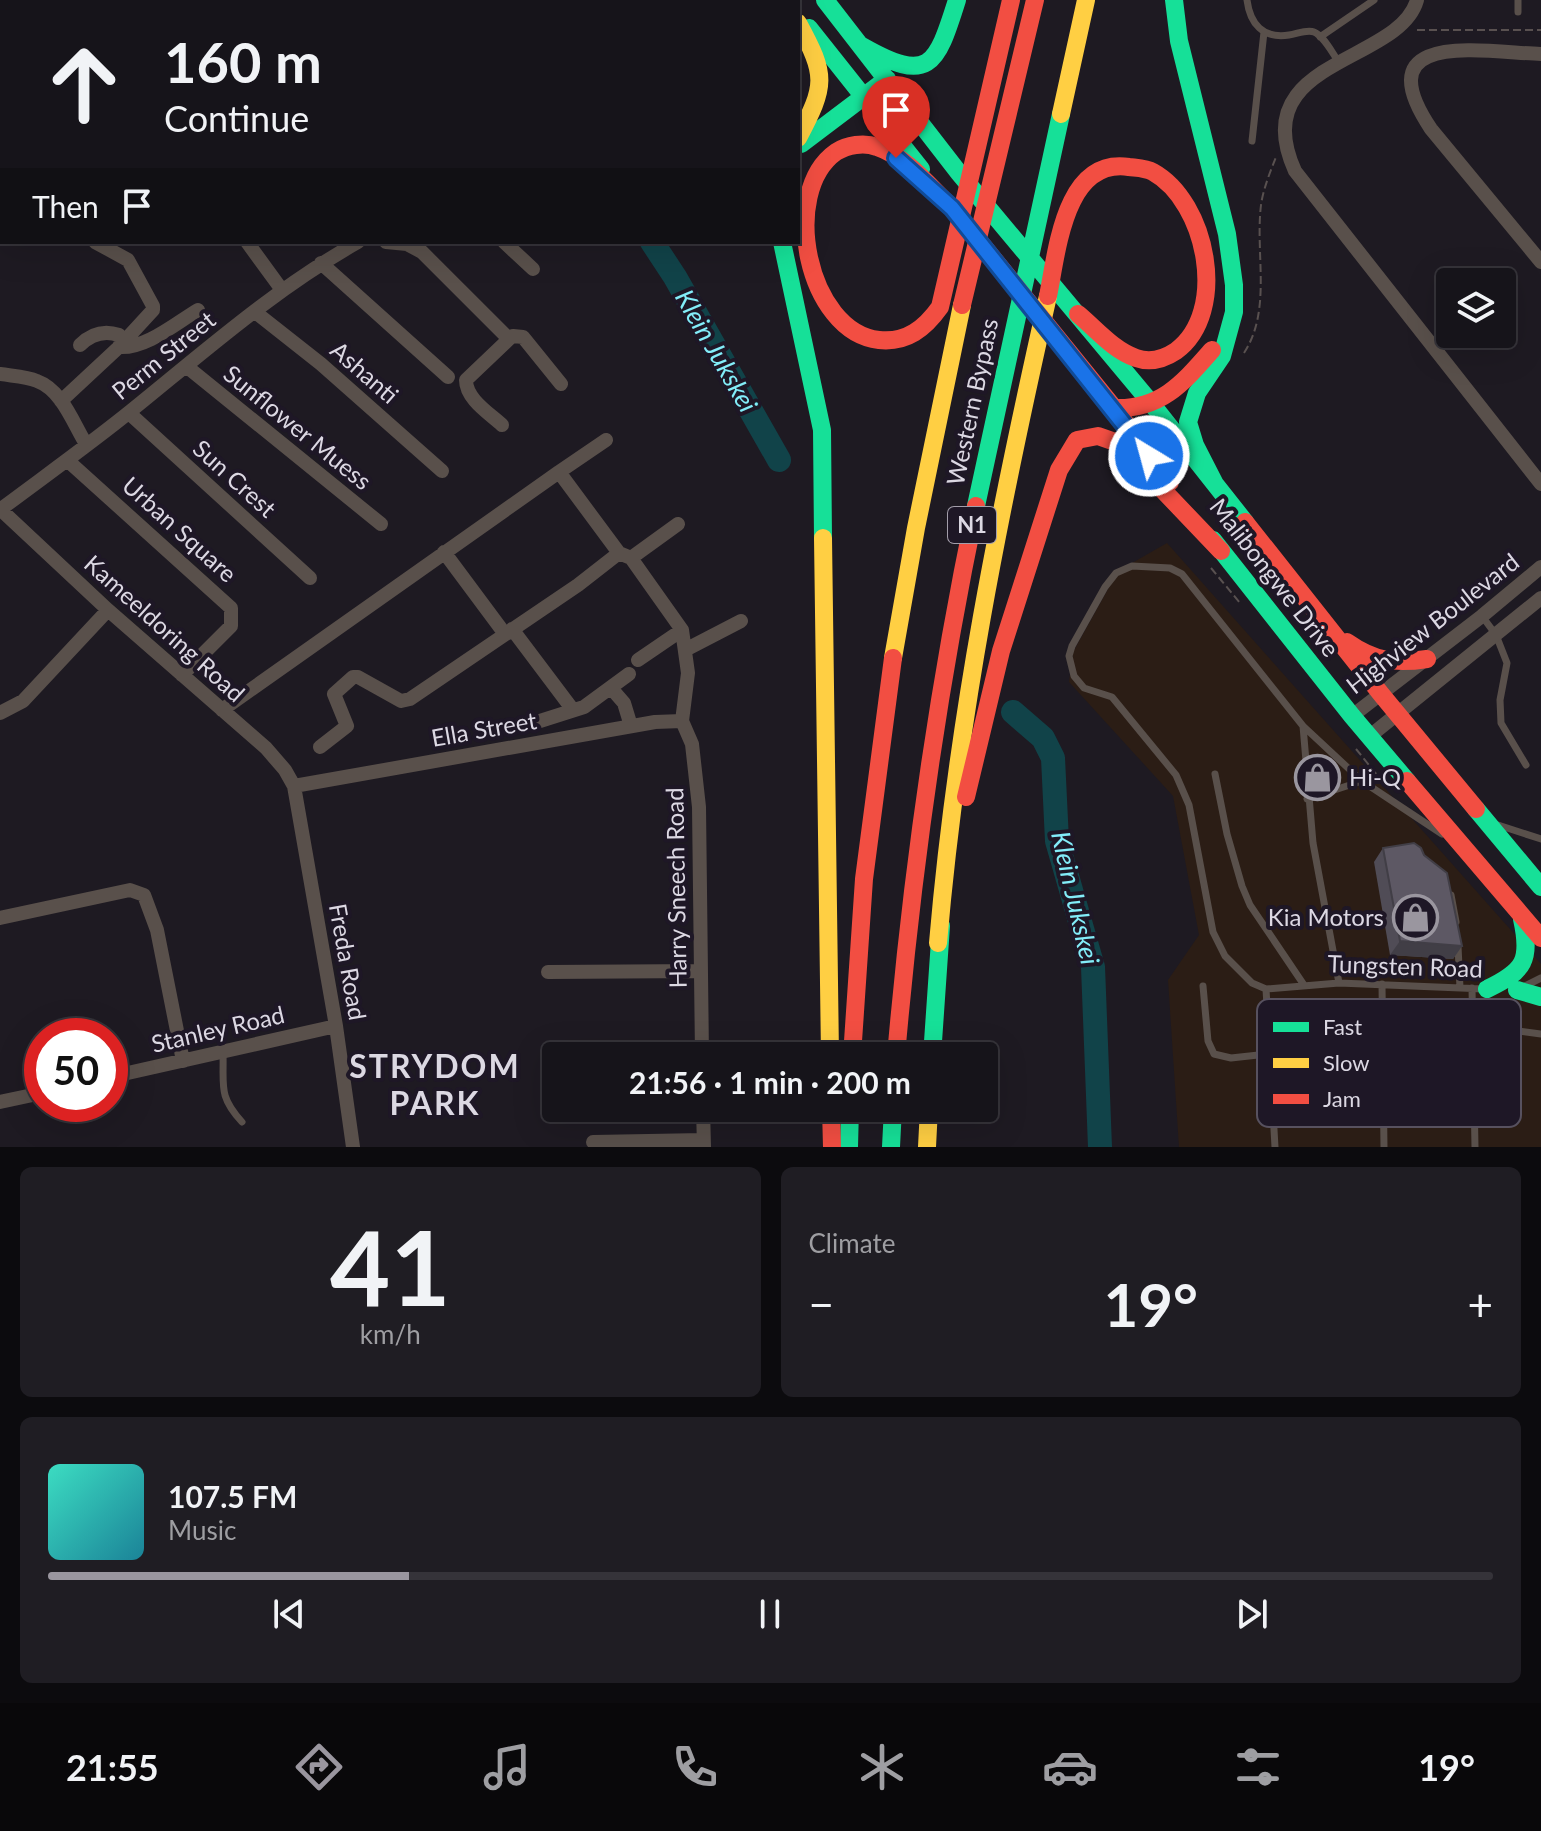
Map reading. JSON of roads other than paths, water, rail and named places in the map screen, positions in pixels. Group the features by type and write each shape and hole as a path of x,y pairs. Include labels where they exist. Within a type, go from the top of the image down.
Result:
{"main road":[{"name":"Malibongwe Drive","path":"825,0 959,173 1151,403 1397,715 1541,887"},
{"path":"862,46 902,66 925,66 942,45 957,0"},
{"path":"954,210 896,158 875,146 853,145 832,152 819,164 808,184 808,241 820,288 828,306 845,326 862,336 898,340 918,332 930,322 940,307 1011,0"},
{"name":"Western Bypass","path":"853,1042 855,973 876,767 912,550 952,353 1035,0"},
{"name":"Western Bypass","path":"897,1042 924,792 966,556 1086,0"},
{"path":"1174,0 1186,71 1227,234 1235,296 1222,356 1197,393 1188,422 1195,445 1215,484"},
{"name":"Malibongwe Drive","path":"800,16 1114,408 1221,551 1352,716 1362,741 1466,850 1541,938"},
{"path":"800,27 817,57 823,78 817,104 800,134"},
{"path":"800,144 887,79"},
{"path":"933,1042 944,849 961,716 989,558 1067,209 1079,187 1105,169 1131,166 1147,168 1163,176 1186,204 1201,244 1206,291 1198,329 1175,354 1146,360 1123,351 1078,314"},
{"path":"782,244 822,430 830,1042"},
{"path":"1114,408 1133,409 1151,403 1198,367 1228,332"},
{"path":"938,943 968,788 1001,651 1059,470 1069,449 1077,440 1096,434 1105,435 1118,443 1221,551"},
{"path":"1331,630 1382,663 1401,664 1427,659"},
{"path":"1480,989 1514,977 1522,968 1527,955 1527,939 1521,915"},
{"path":"1517,990 1541,997"},
{"path":"831,1122 832,1147"},
{"path":"849,1147 850,1122"},
{"path":"891,1147 892,1122"},
{"path":"927,1147 928,1122"}],"street":[{"path":"1417,0 1411,16 1395,30 1325,70 1302,90 1292,105 1287,121 1287,153 1295,171 1541,484"},
{"path":"1541,54 1439,52 1422,57 1414,65 1410,77 1411,91 1420,113 1541,262"},
{"path":"61,401 152,313 153,306 128,260 99,244"},
{"path":"248,244 282,290"},
{"name":"Perm Street","path":"0,509 129,413 282,290 354,244"},
{"path":"407,244 422,252 509,339"},
{"path":"506,244 533,269"},
{"path":"321,263 448,377"},
{"path":"119,347 127,348 153,337 198,310"},
{"name":"Ashanti","path":"255,312 321,364 442,471"},
{"path":"80,345 87,338 110,332 119,335 122,340 119,347"},
{"path":"502,425 467,391 466,380 513,336 523,337 561,384"},
{"name":"Sunflower Muess","path":"186,366 381,524"},
{"path":"0,374 34,379 47,385 61,401 86,444"},
{"name":"Sun Crest","path":"129,413 310,578"},
{"path":"222,710 606,440"},
{"name":"Urban Square","path":"67,460 231,608 233,619 226,633 182,675"},
{"path":"559,472 682,630 688,673 682,721"},
{"name":"Kameeldoring Road","path":"0,509 108,610 266,748 294,786"},
{"path":"320,747 347,726 334,694 353,677 405,701 678,524"},
{"path":"444,552 573,710"},
{"name":"Highview Boulevard","path":"1352,716 1541,567"},
{"name":"Highview Boulevard","path":"1362,741 1541,598"},
{"path":"0,713 23,701 108,610"},
{"path":"687,649 741,621"},
{"path":"638,660 682,630"},
{"path":"540,721 584,707 629,674"},
{"path":"611,688 624,703 631,726"},
{"name":"Ella Street","path":"294,786 631,726 682,721"},
{"name":"Harry Sneech Road","path":"682,721 692,744 701,841 702,1042"},
{"name":"Freda Road","path":"294,786 336,1026 353,1147"},
{"path":"0,918 130,890 144,895 157,930 183,1061"},
{"path":"548,972 701,971"},
{"name":"Stanley Road","path":"128,1073 336,1026"},
{"path":"0,1102 24,1097"},
{"path":"593,1142 704,1144 703,1122"}],"lane":[{"path":"1247,0 1253,21 1264,32 1270,36 1286,36 1309,31 1320,37 1339,62"},
{"path":"1320,37 1374,0"},
{"path":"1518,0 1518,12"},
{"path":"1252,141 1264,32"},
{"path":"1267,999 1266,989 1252,983 1219,946 1213,932 1183,786 1112,697 1084,688 1070,667 1072,646 1116,573 1132,566 1170,568 1182,574 1303,726 1362,781 1466,850"},
{"path":"1482,616 1496,635 1507,663 1500,700 1501,723 1526,765"},
{"path":"1303,726 1307,799 1339,983"},
{"path":"1215,774 1227,834 1250,905 1304,985"},
{"path":"1307,799 1362,781"},
{"path":"1489,822 1541,839"},
{"path":"1447,888 1455,909 1460,988"},
{"name":"Tungsten Road","path":"1266,989 1339,983 1517,990 1541,978"},
{"path":"1382,984 1382,999"},
{"path":"1203,986 1208,1041 1214,1054 1231,1058 1257,1056"},
{"path":"1478,999 1480,989"},
{"path":"1521,1031 1541,1034"},
{"path":"223,1052 224,1096 228,1107 242,1122"},
{"path":"1274,1127 1275,1147"},
{"path":"1384,1127 1384,1147"},
{"path":"1475,1127 1475,1147"}],"waterway":[{"name":"Klein Jukskei","path":"653,244 779,460"},
{"name":"Klein Jukskei","path":"1013,712 1043,738 1053,758 1057,841 1093,967 1100,1147"}],"place":[{"name":"Hi-Q","path":"1318,778"},
{"name":"Kia Motors","path":"1415,918"}],"district":[{"name":"STRYDOM PARK","path":"435,1086"}]}
